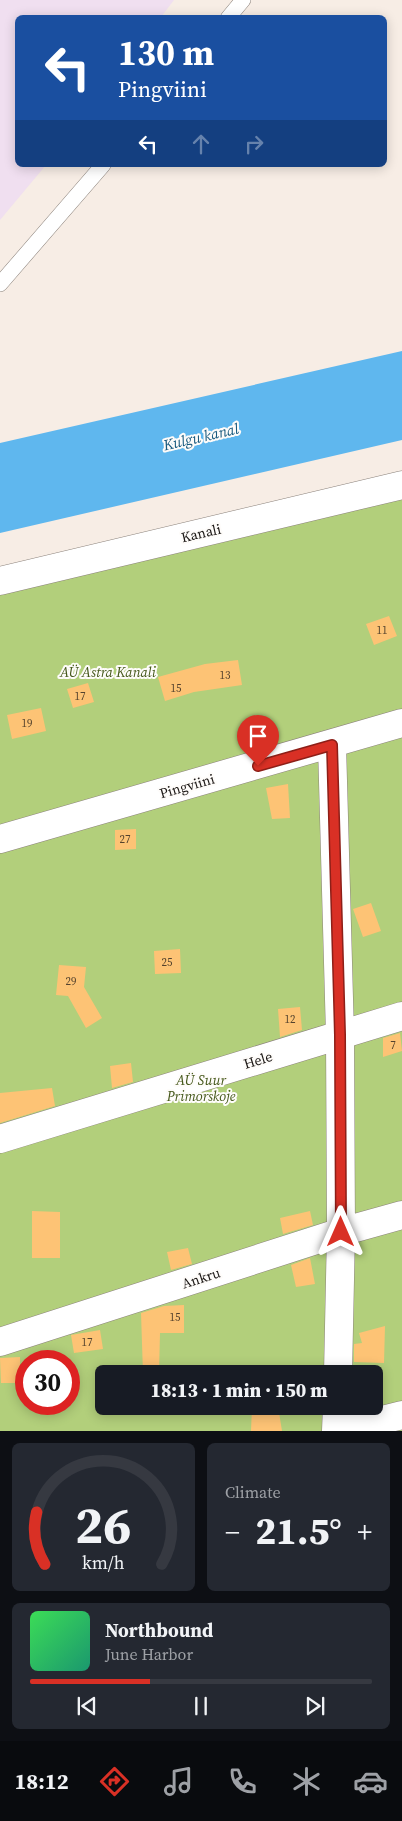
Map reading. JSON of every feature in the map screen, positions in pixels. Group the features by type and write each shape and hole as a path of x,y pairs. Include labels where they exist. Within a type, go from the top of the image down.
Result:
{"street":[{"name":"Kanali","path":"0,581 402,485"},
{"name":"Pingviini","path":"0,840 332,745 402,723"},
{"path":"332,745 340,1035 341,1232 338,1365"},
{"name":"Hele","path":"0,1139 402,1016"},
{"name":"Ankru","path":"0,1342 341,1232 402,1215"},
{"path":"337,1415 337,1431 402,1415"}],"lane":[{"path":"230,15 243,0"},
{"path":"0,284 100,167"}],"shaded area":[{"path":"0,0 174,0 163,15 15,15 15,167 44,167 0,220"}],"green space":[{"name":"AÜ Suur Primorskoje","path":"402,493 402,1431 0,1431 0,590"}],"water":[{"name":"Kulgu kanal","path":"402,351 402,440 0,533 0,443"}],"building":[{"path":"389,616 397,636 374,645 366,624"},
{"path":"238,660 242,685 194,692 165,701 158,677 205,664"},
{"path":"88,683 94,702 73,708 67,689"},
{"path":"41,708 46,731 12,739 7,715"},
{"path":"288,784 290,818 272,819 266,788"},
{"path":"136,829 136,849 115,850 115,830"},
{"path":"371,903 381,931 363,937 353,909"},
{"path":"180,949 181,973 155,974 154,951"},
{"path":"59,965 86,967 84,987 102,1018 86,1028 68,996 56,995"},
{"path":"300,1007 302,1030 280,1037 278,1009"},
{"path":"400,1033 402,1051 383,1057 383,1038"},
{"path":"131,1063 133,1082 112,1088 110,1066"},
{"path":"52,1088 55,1106 0,1123 0,1093"},
{"path":"32,1211 60,1212 60,1258 32,1258"},
{"path":"310,1211 313,1225 283,1234 280,1218"},
{"path":"188,1248 192,1264 171,1270 167,1252"},
{"path":"310,1258 315,1284 296,1287 291,1265"},
{"path":"184,1305 184,1333 160,1333 159,1365 143,1365 141,1313 164,1306"},
{"path":"385,1326 384,1363 354,1362 354,1344 362,1343 359,1333"},
{"path":"100,1330 103,1349 80,1352 80,1350 74,1350 71,1335"},
{"path":"15,1357 15,1383 1,1383 0,1358"},
{"path":"252,1415 279,1415 282,1431 251,1431"}],"route":[{"path":"258,766 332,745 331,770 340,1035 341,1232"}],"park label":[{"name":"AÜ Astra Kanali","path":"108,672"}]}
